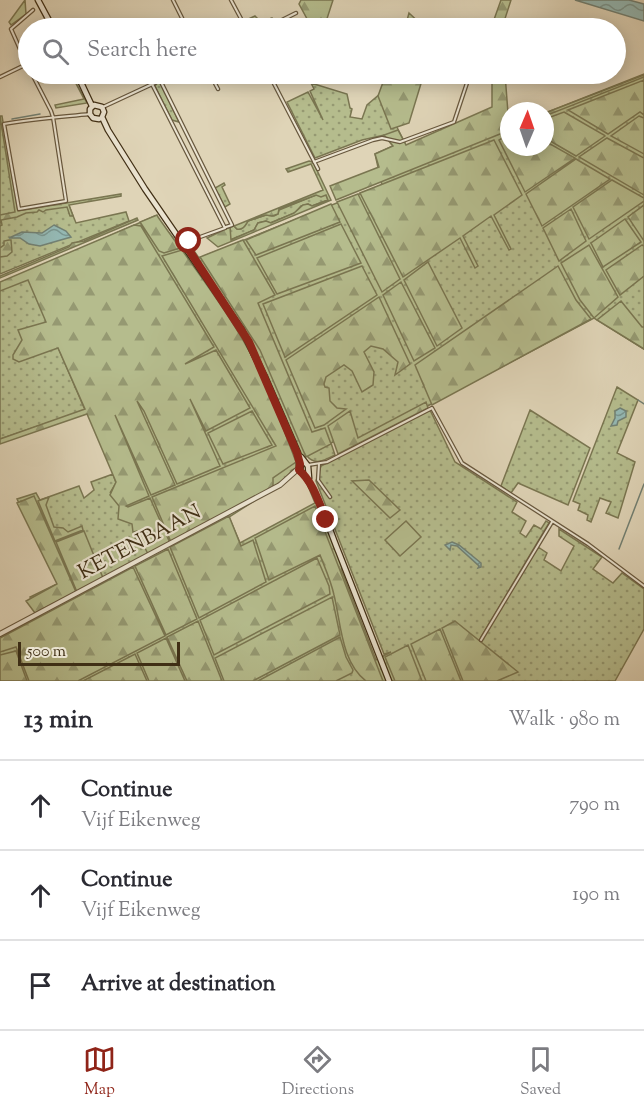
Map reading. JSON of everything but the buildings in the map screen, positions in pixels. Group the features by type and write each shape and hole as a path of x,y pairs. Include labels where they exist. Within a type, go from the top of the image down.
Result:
{"main road":[{"path":"38,0 48,18"},
{"path":"82,84 93,118 100,118"},
{"path":"92,109 103,108 100,118"},
{"path":"100,118 249,342 304,468 389,681"}],"street":[{"path":"173,0 182,18"},
{"path":"231,0 241,18"},
{"path":"24,18 33,10"},
{"path":"286,18 296,13"},
{"path":"18,23 11,29 18,44"},
{"path":"0,77 18,70"},
{"path":"37,84 53,117 66,201 19,209 4,124 53,117 79,114 92,109"},
{"path":"103,108 152,84 225,228"},
{"path":"162,84 232,225 185,246"},
{"path":"215,84 218,90"},
{"path":"274,84 318,169"},
{"path":"314,162 380,138 400,142 454,122 467,84"},
{"name":"KETENBAAN","path":"0,634 282,485 292,474 327,462 432,408 462,463 552,521"},
{"path":"318,464 318,480 330,497"},
{"path":"481,640 552,521 602,554 644,586"}],"green space":[{"path":"25,0 26,14 11,25 9,22"},
{"path":"301,0 333,0 327,18 307,18 299,4"},
{"path":"501,0 511,0 505,18 495,18"},
{"path":"644,74 644,349 594,318 339,453 335,442 331,443 335,455 328,459 313,461 307,456 295,459 296,467 299,461 298,467 292,470 284,482 229,517 240,543 315,503 305,479 343,568 341,569 376,660 391,652 384,654 316,481 321,466 430,410 455,462 517,502 512,512 526,521 520,533 526,537 534,525 541,529 546,521 549,523 481,637 483,638 538,547 547,553 544,560 561,571 574,546 559,536 559,529 602,557 593,569 613,583 622,573 644,589 644,629 615,681 0,681 0,637 42,615 30,597 59,583 17,499 36,493 40,500 79,486 84,498 94,490 91,482 113,474 116,483 110,493 119,481 41,308 85,410 0,439 0,287 25,273 155,216 192,261 196,259 190,245 199,258 382,185 375,154 393,146 384,135 362,140 315,158 287,102 308,92 323,120 310,91 314,89 312,84 347,94 352,109 350,117 362,119 367,105 380,94 406,145 500,128 500,156 554,156 554,109 619,84 626,84 626,81"},
{"path":"644,75 644,77 554,112 554,110 621,84 626,84 626,82"},
{"path":"644,80 644,115 640,112 608,134 568,110"},
{"path":"76,84 87,103 56,108 55,105 84,99"},
{"path":"160,84 179,122 172,120 155,86"},
{"path":"382,84 421,84 409,123 391,129 378,96"},
{"path":"492,84 506,84 507,102 500,102 500,134 336,200 330,186 379,167 375,154 393,146 384,135 398,130 406,145 492,107"},
{"path":"564,112 605,136 576,156 554,143 554,116"},
{"path":"0,116 2,116 18,211 121,194 121,196 69,205 73,216 70,216 67,207 43,212 39,210 1,220 2,225 0,226 0,215 15,212"},
{"path":"639,116 644,118 644,154 611,136"},
{"path":"0,117 19,211 68,203 76,223 126,212 129,221 0,274"},
{"path":"607,138 644,158 644,195 579,157"},
{"path":"494,140 500,156 502,156 522,195 494,215 511,249 509,250 491,216 463,236 478,266 475,268 460,238 403,277 360,193"},
{"path":"554,146 575,158 525,192 507,156 554,156"},
{"path":"576,159 610,179 542,226 526,194"},
{"path":"309,161 313,162 331,200 218,247 207,238 230,227 231,240 254,230 258,223 266,221 271,223 294,213 303,205 312,206 328,200 326,195 321,197 316,195 279,209 278,214 248,221 241,229 234,226 323,190 311,164 288,172 286,169"},
{"path":"612,180 644,198 644,201 589,239 573,207"},
{"path":"224,183 222,187 230,204 225,207 215,188"},
{"path":"358,194 400,279 382,292 337,202"},
{"path":"316,195 326,195 328,200 312,206 308,204 301,206 295,213 270,223 266,221 258,223 254,230 230,240 230,227 241,229 248,221 266,215 274,216 279,210"},
{"path":"331,204 340,222 256,255 246,240"},
{"path":"644,205 644,241 628,217"},
{"path":"571,209 586,241 559,261 543,228"},
{"path":"157,215 180,248 164,253 159,251 140,222"},
{"path":"137,218 138,220 0,278 0,276 69,247 72,243 84,241"},
{"path":"625,219 641,242 603,267 591,243"},
{"path":"341,224 361,263 277,294 257,258"},
{"path":"134,225 141,226 214,347 185,364 216,350 250,408 206,431 190,399 220,466 177,484 144,411 137,401 175,485 151,495 115,415 149,496 126,506 150,498 170,543 148,554 142,542 135,538 135,534 138,533 133,532 132,524 118,519 119,506 110,495 116,482 87,414 0,444 0,439 85,409 58,348 19,362 13,359 22,340 18,330 46,322 28,280 0,291 0,282"},
{"path":"11,240 12,252 0,257 0,248 4,245 4,241"},
{"path":"243,240 275,295 258,303 312,432 325,428 331,444 306,457 260,350 200,257"},
{"path":"589,245 618,297 594,318 580,300 561,263"},
{"path":"642,245 644,246 644,276 620,295 606,270"},
{"path":"182,250 230,318 252,356 273,401 296,462 273,478 273,488 171,542 152,497 276,446 162,256"},
{"path":"428,262 462,328 437,346 404,280"},
{"path":"362,266 377,295 285,357 263,304"},
{"path":"558,266 576,300 591,319 432,405 415,365"},
{"path":"401,282 435,348 414,361 383,295"},
{"path":"379,297 410,364 395,375 398,362 383,349 371,346 364,352 374,372 373,385 362,392 352,371 344,365 326,377 324,384 329,388 330,401 337,408 346,409 324,425 315,428 286,360"},
{"path":"621,301 644,327 644,349 597,320"},
{"path":"617,387 638,400 617,453 635,462 618,518 606,513 611,502 600,498 591,522 587,520 588,515 578,510 580,504 573,501"},
{"path":"426,402 428,408 338,454 328,426 350,411 358,438"},
{"path":"530,410 590,448 568,505 518,483 511,493 501,486"},
{"path":"252,411 272,445 223,464 208,433"},
{"path":"369,480 400,510 390,518 352,481"},
{"path":"34,496 76,592 35,613 26,601 57,584 17,503"},
{"path":"49,497 46,505 54,527 63,528 68,532 82,526 83,530 55,541 38,501"},
{"path":"315,506 383,681 366,681 351,663 343,641 333,590 320,555 269,580 255,538"},
{"path":"229,516 241,546 253,540 266,582 199,618 170,547"},
{"path":"406,521 421,537 400,556 385,540"},
{"path":"84,531 103,578 77,592 56,542"},
{"path":"168,549 197,619 166,635 135,566"},
{"path":"317,558 330,594 214,655 200,620"},
{"path":"133,567 165,636 78,681 29,681 16,647 0,652 0,638"},
{"path":"332,597 340,635 253,681 224,681 215,658"},
{"path":"198,621 222,681 187,681 167,637"},
{"path":"455,621 518,672 497,681 463,681 442,628"},
{"path":"440,629 461,681 426,681 411,644"},
{"path":"340,637 353,670 352,673 336,681 258,681"},
{"path":"166,638 185,681 149,681 137,653"},
{"path":"408,645 422,681 395,681 385,657"},
{"path":"16,651 27,681 0,681 0,655"},
{"path":"135,654 147,681 83,681"}],"water":[{"path":"575,0 629,0 644,4 644,21"},
{"path":"54,225 66,231 71,237 40,246 29,244 20,238 9,238 22,232 42,233"},
{"path":"620,408 626,411 626,417 618,421 617,425 611,426 615,418 615,411"},
{"path":"452,542 481,563 481,567 478,568 479,566 457,546 451,545 450,550 445,545"}],"waterway":[{"path":"12,119 40,114"},
{"path":"638,400 644,404"},
{"path":"619,549 644,484"}],"route":[{"path":"189,241 185,244 232,314 255,354 297,453 299,470 305,474 326,520"}]}
